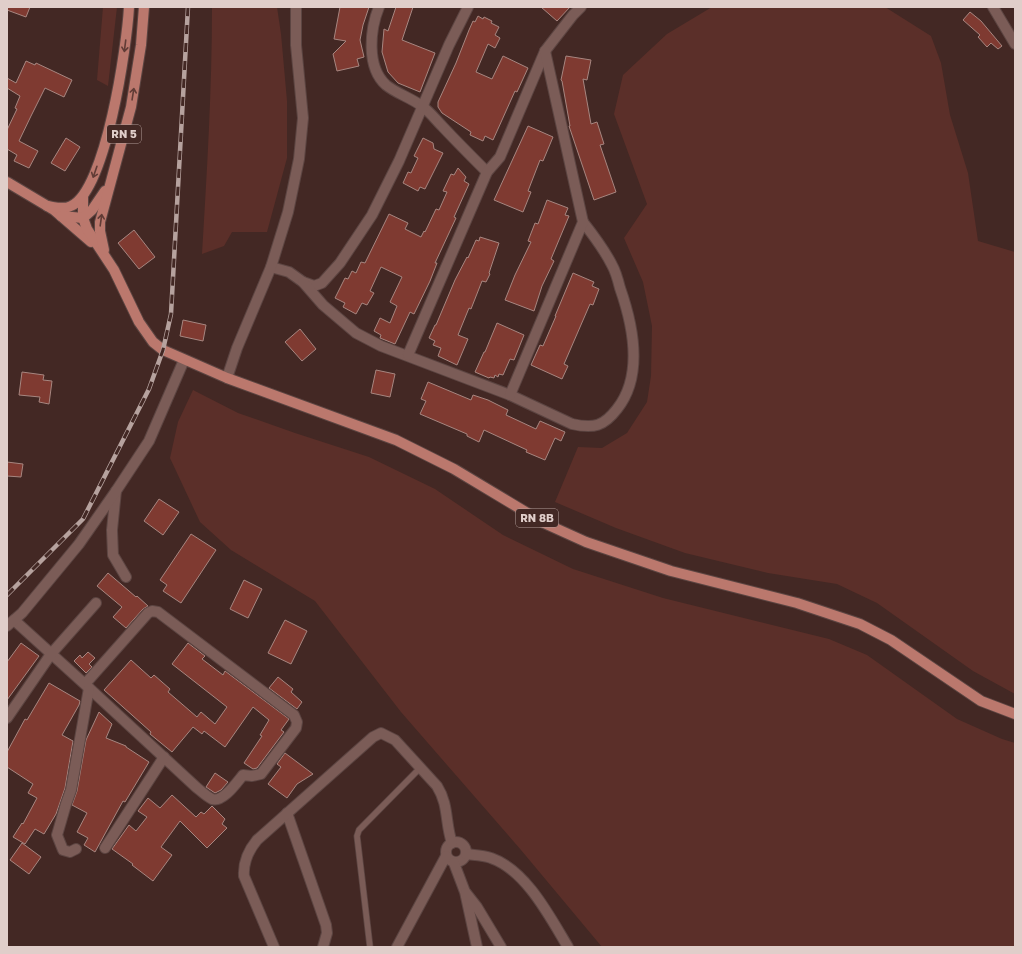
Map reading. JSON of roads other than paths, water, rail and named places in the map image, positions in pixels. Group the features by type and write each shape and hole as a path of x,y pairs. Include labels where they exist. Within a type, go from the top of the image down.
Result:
{"main road":[{"name":"RN 5","path":"83,197 94,176 111,121 123,61 129,7"},
{"name":"RN 5","path":"106,258 100,231 100,222 131,107 141,45 144,7"},
{"name":"RN 5","path":"83,218 92,210 102,196 111,179"},
{"path":"7,182 61,216 94,244 106,258"},
{"path":"47,206 64,208 71,206 83,197"},
{"path":"83,197 83,218 87,229 106,258"},
{"path":"61,216 83,218"},
{"name":"RN 8B","path":"106,258 114,270 133,312 145,332 153,342 163,350 226,378 396,440 454,469 544,523 586,542 671,571 798,603 860,624 891,640 981,701 1015,714"}],"street":[{"path":"226,378 271,267 288,212 299,160 303,118 296,45 296,7"},
{"path":"379,7 372,37 372,57 377,72 386,84 400,94 423,106 487,172"},
{"path":"303,282 314,286 322,283 340,263 372,215 399,161 449,45 468,7"},
{"path":"408,356 487,172 500,157 545,50 573,15 582,7"},
{"path":"992,7 1015,44"},
{"path":"271,267 289,272 303,282 323,305 356,333 381,346 510,395 572,424 595,426 609,420 622,402 631,382 634,364 633,342 628,310 613,267 602,246 583,222 545,50"},
{"path":"510,395 583,222"},
{"path":"76,849 70,852 63,850 57,835 66,804 72,790 87,686 148,613 152,611 158,612 294,715 297,722 296,728 260,774 252,776 243,775 224,796 218,800 212,799 196,787 87,686 51,654 11,623 22,613 79,544 149,441 184,360"},
{"path":"116,491 112,530 113,555 126,577"},
{"path":"7,718 51,654 96,603"},
{"path":"274,947 244,876 246,858 256,840 373,737 381,733 395,740 437,786 446,804 452,842"},
{"path":"105,848 164,757"},
{"path":"287,813 326,926 327,933 323,947"},
{"path":"396,947 446,856 448,846 452,842 458,842 463,844 466,849 464,859 460,862 454,863 449,861 446,856"},
{"path":"466,854 489,857 497,860 522,879 542,903 568,947"},
{"path":"454,863 465,892 477,947"},
{"path":"465,892 477,906 501,947"}],"lane":[{"path":"370,947 356,836 359,830 420,768"}],"railway":[{"path":"7,595 83,519 149,389 163,350 171,314 188,7"}]}
